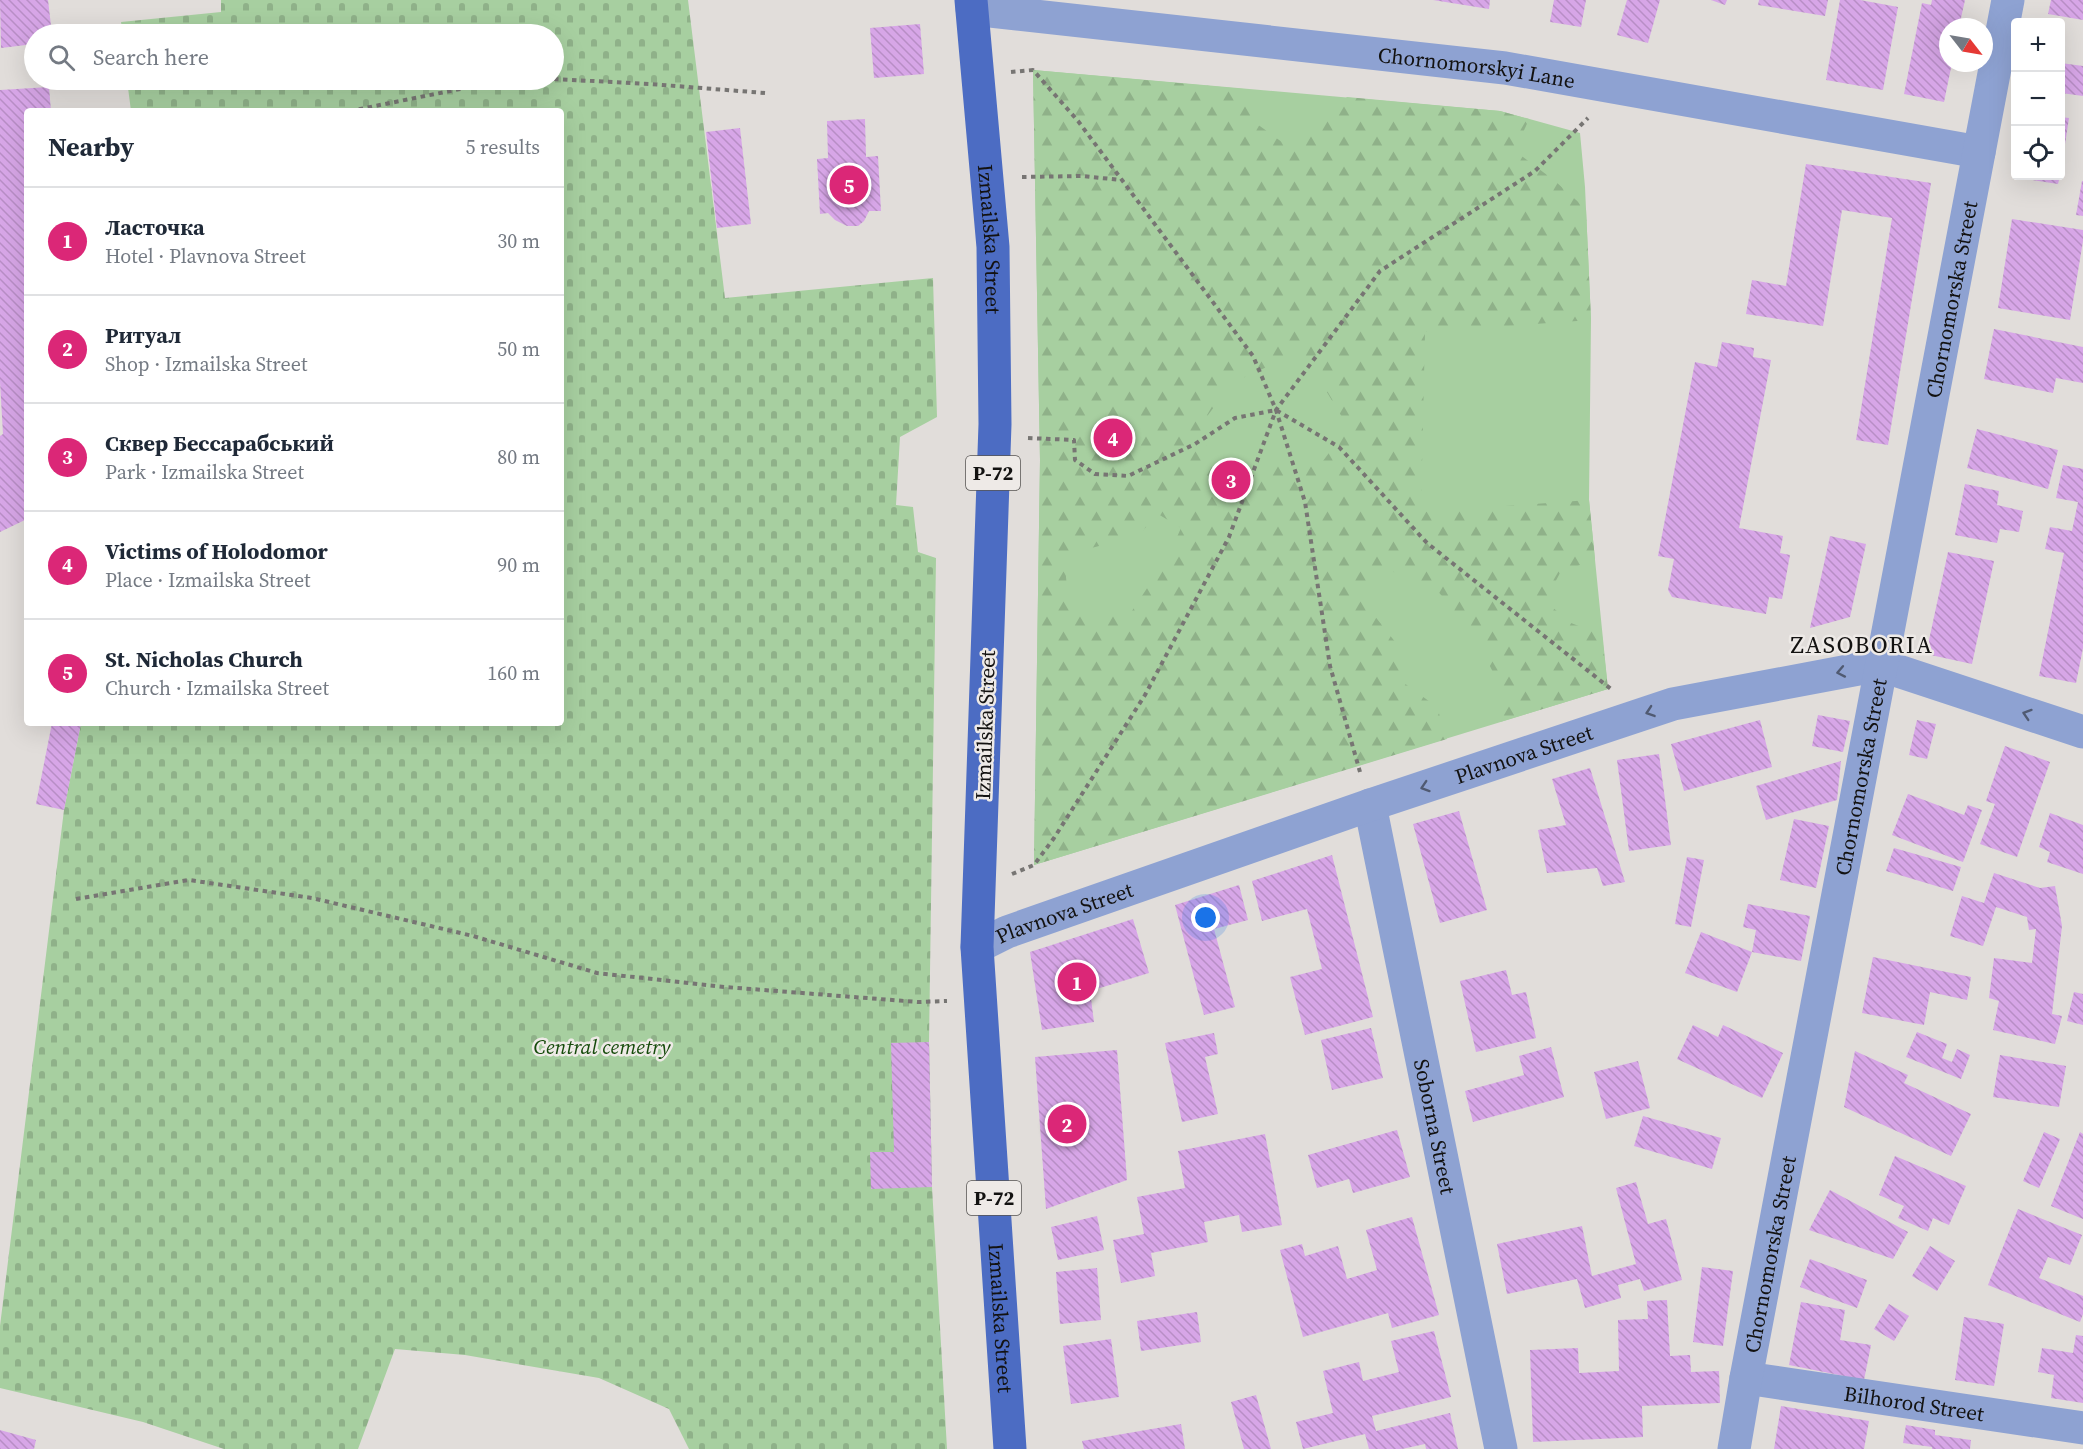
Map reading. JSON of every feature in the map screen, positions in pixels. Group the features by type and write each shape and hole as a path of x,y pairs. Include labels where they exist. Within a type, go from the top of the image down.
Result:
{"main road":[{"name":"Izmailska Street","path":"972,5 976,74 993,247 994,437 977,947 1010,1449"}],"street":[{"name":"Chornomorska Street","path":"1734,1449 1880,665 2008,0"},
{"name":"Chornomorskyi Lane","path":"972,5 1505,68 1979,153"},
{"name":"Plavnova Street","path":"977,947 1007,932 1370,805 1673,704 1880,665 2083,732"},
{"name":"Soborna Street","path":"1370,805 1501,1449"},
{"name":"Bilhorod Street","path":"1746,1378 2083,1428"}],"path":[{"path":"976,74 1033,70 1078,121 1253,356 1276,410 1305,502 1330,666 1370,805"},
{"path":"564,80 765,93"},
{"path":"980,876 1009,875 1034,865 1054,838 1145,695 1228,537 1276,410 1380,271 1535,171 1618,88"},
{"path":"365,108 455,90"},
{"path":"986,177 1082,176 1121,180"},
{"path":"994,437 1074,440 1075,460 1095,474 1128,476 1195,444 1235,418 1276,410 1339,447 1427,543 1643,714"},
{"path":"76,898 189,880 312,898 472,936 597,973 725,987 918,1002 980,1000"}],"green space":[{"name":"Central cemetry","path":"221,0 688,0 725,298 933,278 937,417 900,437 896,505 913,507 918,552 936,558 929,1042 932,1187 947,1449 689,1449 669,1409 599,1378 465,1355 395,1349 358,1449 224,1449 143,1422 0,1388 0,1326 64,810 80,726 564,726 564,108 131,108 128,90 564,90 564,24 121,24 121,22 221,12"},
{"path":"1033,70 1500,111 1580,133 1585,187 1591,320 1589,500 1608,689 1034,865 1040,460"},
{"path":"1033,70 1244,89 1257,124 1293,150 1320,120 1347,97 1500,111 1529,119 1515,151 1555,181 1586,209 1591,320 1425,332 1421,512 1589,500 1595,559 1560,573 1545,601 1571,623 1602,635 1608,689 1500,722 1496,678 1473,633 1436,589 1386,569 1359,596 1396,643 1404,683 1437,707 1447,739 1034,865 1040,460","holes":["1299,356 1322,367 1325,389 1348,427 1323,461 1271,462 1228,477 1208,463 1205,419 1232,383 1271,365","1158,514 1181,528 1169,555 1130,614 1085,619 1068,599 1064,555 1138,536"]}],"building":[{"path":"0,0 48,0 51,24 24,24 24,45 1,48"},
{"path":"1433,0 1490,0 1489,9"},
{"path":"1554,0 1586,0 1581,27 1550,22"},
{"path":"1627,0 1660,0 1648,43 1617,35"},
{"path":"1711,0 1727,0 1725,5"},
{"path":"1759,0 1828,0 1825,16 1758,5"},
{"path":"1840,0 1860,0 1898,7 1883,90 1826,80"},
{"path":"1932,0 1965,0 1961,18 1939,18 1939,72 1950,72 1944,102 1904,94 1922,3 1931,5"},
{"path":"2051,0 2083,0 2083,20 2048,14"},
{"path":"920,24 924,74 874,78 870,28"},
{"path":"2065,64 2083,66 2083,96 2065,94"},
{"path":"0,90 49,90 51,108 24,108 24,520 0,532 0,436 3,434 0,382"},
{"path":"2065,118 2069,118 2065,144"},
{"path":"865,119 866,157 878,156 881,211 869,211 864,221 858,226 847,226 835,220 828,213 820,214 817,159 828,158 827,121"},
{"path":"740,128 751,224 717,228 706,132"},
{"path":"1806,164 1931,183 1888,445 1856,440 1892,218 1842,210 1823,326 1746,314 1752,280 1786,286"},
{"path":"2032,180 2059,180 2058,184"},
{"path":"2083,181 2083,216 2076,215"},
{"path":"2012,219 2083,230 2070,320 1998,308"},
{"path":"1994,329 2083,347 2083,383 2056,378 2053,393 1984,379"},
{"path":"1722,342 1754,348 1753,357 1771,360 1739,528 1783,536 1780,553 1790,555 1782,599 1769,597 1766,614 1672,597 1668,590 1674,559 1658,556 1695,362 1717,367"},
{"path":"1977,429 2058,450 2048,489 1967,468"},
{"path":"2063,465 2083,469 2083,648 2076,683 2039,676 2064,553 2045,549 2050,527 2072,531 2078,502 2056,498"},
{"path":"1965,484 1999,491 1997,505 2023,511 2019,532 2000,529 1997,543 1955,535"},
{"path":"1830,536 1866,544 1850,617 1810,628"},
{"path":"1948,552 1994,561 1972,664 1926,654"},
{"path":"1818,715 1850,721 1843,752 1812,746"},
{"path":"1760,720 1772,767 1684,791 1671,744"},
{"path":"1917,720 1936,724 1927,759 1909,755"},
{"path":"51,726 80,726 64,810 36,804"},
{"path":"2005,746 2050,762 2017,857 1980,844 1995,804 1986,801"},
{"path":"1659,754 1671,845 1629,851 1617,760"},
{"path":"1841,761 1837,800 1766,820 1756,786"},
{"path":"1590,768 1625,882 1603,886 1597,868 1547,873 1538,830 1566,825 1552,779"},
{"path":"1908,794 1964,815 1968,805 1982,810 1963,862 1892,835"},
{"path":"1459,811 1487,910 1440,923 1413,824"},
{"path":"2050,813 2083,825 2083,874 2047,862 2050,852 2039,847"},
{"path":"1794,819 1829,826 1816,888 1780,880"},
{"path":"1894,848 1961,867 1953,891 1886,871"},
{"path":"1332,855 1373,1017 1305,1035 1290,977 1322,969 1307,909 1262,921 1252,881"},
{"path":"1687,857 1704,860 1691,927 1675,924"},
{"path":"1994,873 2040,888 2055,886 2062,926 2052,1014 2062,1016 2055,1044 1993,1030 1999,1001 1989,998 1994,958 2032,963 2036,929 2029,930 2027,917 1996,907 1983,946 1950,936 1962,896 1984,903"},
{"path":"1239,885 1248,920 1214,929 1235,1007 1204,1015 1175,905"},
{"path":"1748,904 1810,916 1801,961 1752,952 1756,930 1743,927"},
{"path":"1133,919 1149,973 1090,991 1094,1022 1042,1030 1030,952"},
{"path":"1701,932 1752,952 1737,992 1685,973"},
{"path":"1873,957 1971,977 1967,1000 1930,992 1924,1025 1862,1013"},
{"path":"1506,970 1512,995 1526,992 1536,1038 1476,1052 1460,981"},
{"path":"2074,992 2083,994 2083,1025 2067,1021"},
{"path":"1693,1025 1718,1037 1723,1025 1783,1053 1762,1098 1677,1059"},
{"path":"1371,1028 1383,1078 1332,1090 1321,1040"},
{"path":"1917,1032 1947,1044 1942,1058 1952,1062 1957,1049 1970,1055 1961,1079 1906,1057"},
{"path":"1214,1033 1218,1054 1205,1057 1218,1114 1182,1122 1165,1043"},
{"path":"929,1042 932,1187 871,1189 870,1152 894,1152 891,1043"},
{"path":"1551,1047 1564,1097 1473,1122 1465,1091 1524,1075 1519,1056"},
{"path":"1117,1050 1127,1180 1046,1209 1035,1057"},
{"path":"1855,1051 1908,1075 1904,1083 1971,1114 1951,1156 1844,1107"},
{"path":"2000,1055 2066,1066 2059,1107 1993,1097"},
{"path":"1638,1061 1650,1108 1606,1119 1594,1072"},
{"path":"1643,1116 1721,1138 1712,1169 1634,1146"},
{"path":"1397,1130 1410,1177 1353,1193 1349,1179 1317,1188 1308,1155"},
{"path":"2044,1132 2060,1139 2039,1188 2023,1181"},
{"path":"2080,1132 2083,1134 2083,1219 2051,1206"},
{"path":"1265,1134 1282,1225 1242,1232 1239,1215 1204,1222 1208,1242 1151,1253 1155,1276 1121,1283 1113,1240 1144,1234 1137,1197 1185,1188 1178,1151"},
{"path":"1895,1156 1966,1186 1949,1225 1933,1218 1928,1231 1898,1218 1904,1206 1879,1195"},
{"path":"1636,1182 1648,1224 1666,1219 1682,1280 1644,1291 1640,1279 1618,1285 1621,1298 1585,1308 1577,1279 1507,1294 1497,1244 1582,1226 1592,1276 1636,1264 1616,1188"},
{"path":"1830,1190 1908,1232 1893,1259 1809,1230"},
{"path":"2018,1209 2082,1235 2070,1265 2048,1257 2039,1278 2083,1296 2083,1314 2080,1322 1988,1285"},
{"path":"1097,1216 1104,1250 1058,1260 1051,1227"},
{"path":"1412,1217 1439,1315 1392,1328 1388,1313 1303,1337 1280,1250 1302,1244 1305,1256 1338,1246 1347,1279 1377,1270 1366,1230"},
{"path":"1930,1246 1955,1261 1937,1291 1912,1276"},
{"path":"1810,1259 1867,1280 1857,1308 1800,1287"},
{"path":"1702,1267 1733,1271 1723,1346 1693,1342"},
{"path":"1097,1268 1101,1320 1060,1324 1056,1272"},
{"path":"1667,1300 1670,1356 1690,1355 1691,1372 1719,1371 1720,1403 1642,1406 1643,1437 1533,1442 1530,1350 1578,1348 1579,1373 1619,1371 1618,1320 1648,1319 1647,1301"},
{"path":"1801,1302 1845,1310 1840,1340 1871,1345 1864,1380 1789,1365"},
{"path":"1889,1304 1909,1316 1894,1341 1874,1329"},
{"path":"1197,1312 1201,1342 1141,1351 1137,1321"},
{"path":"1964,1317 2004,1324 1994,1386 1955,1380"},
{"path":"1434,1331 1451,1397 1372,1416 1376,1431 1450,1413 1458,1449 1426,1449 1425,1444 1402,1449 1369,1449 1365,1434 1303,1449 1296,1422 1333,1413 1323,1371 1359,1362 1363,1381 1399,1372 1391,1341"},
{"path":"2076,1335 2083,1336 2083,1403 2051,1398 2054,1375 2038,1372 2042,1348 2073,1353"},
{"path":"1111,1339 1119,1397 1071,1404 1063,1346"},
{"path":"1256,1395 1271,1449 1244,1449 1231,1402"},
{"path":"1781,1406 1869,1421 1864,1449 1774,1449"},
{"path":"1181,1424 1185,1449 1084,1449 1082,1441"},
{"path":"1906,1425 1935,1430 1935,1435 1971,1440 1970,1449 1932,1449 1932,1447 1903,1443"},
{"path":"0,1430 36,1440 34,1449 0,1449"}],"place":[{"name":"St. Nicholas Church","path":"849,185"},
{"name":"Victims of Holodomor","path":"1113,438"},
{"name":"Сквер Бессарабський","path":"1231,480"},
{"name":"Ласточка","path":"1077,982"},
{"name":"Ритуал","path":"1067,1124"}],"district":[{"name":"ZASOBORIA","path":"1862,644"}]}
